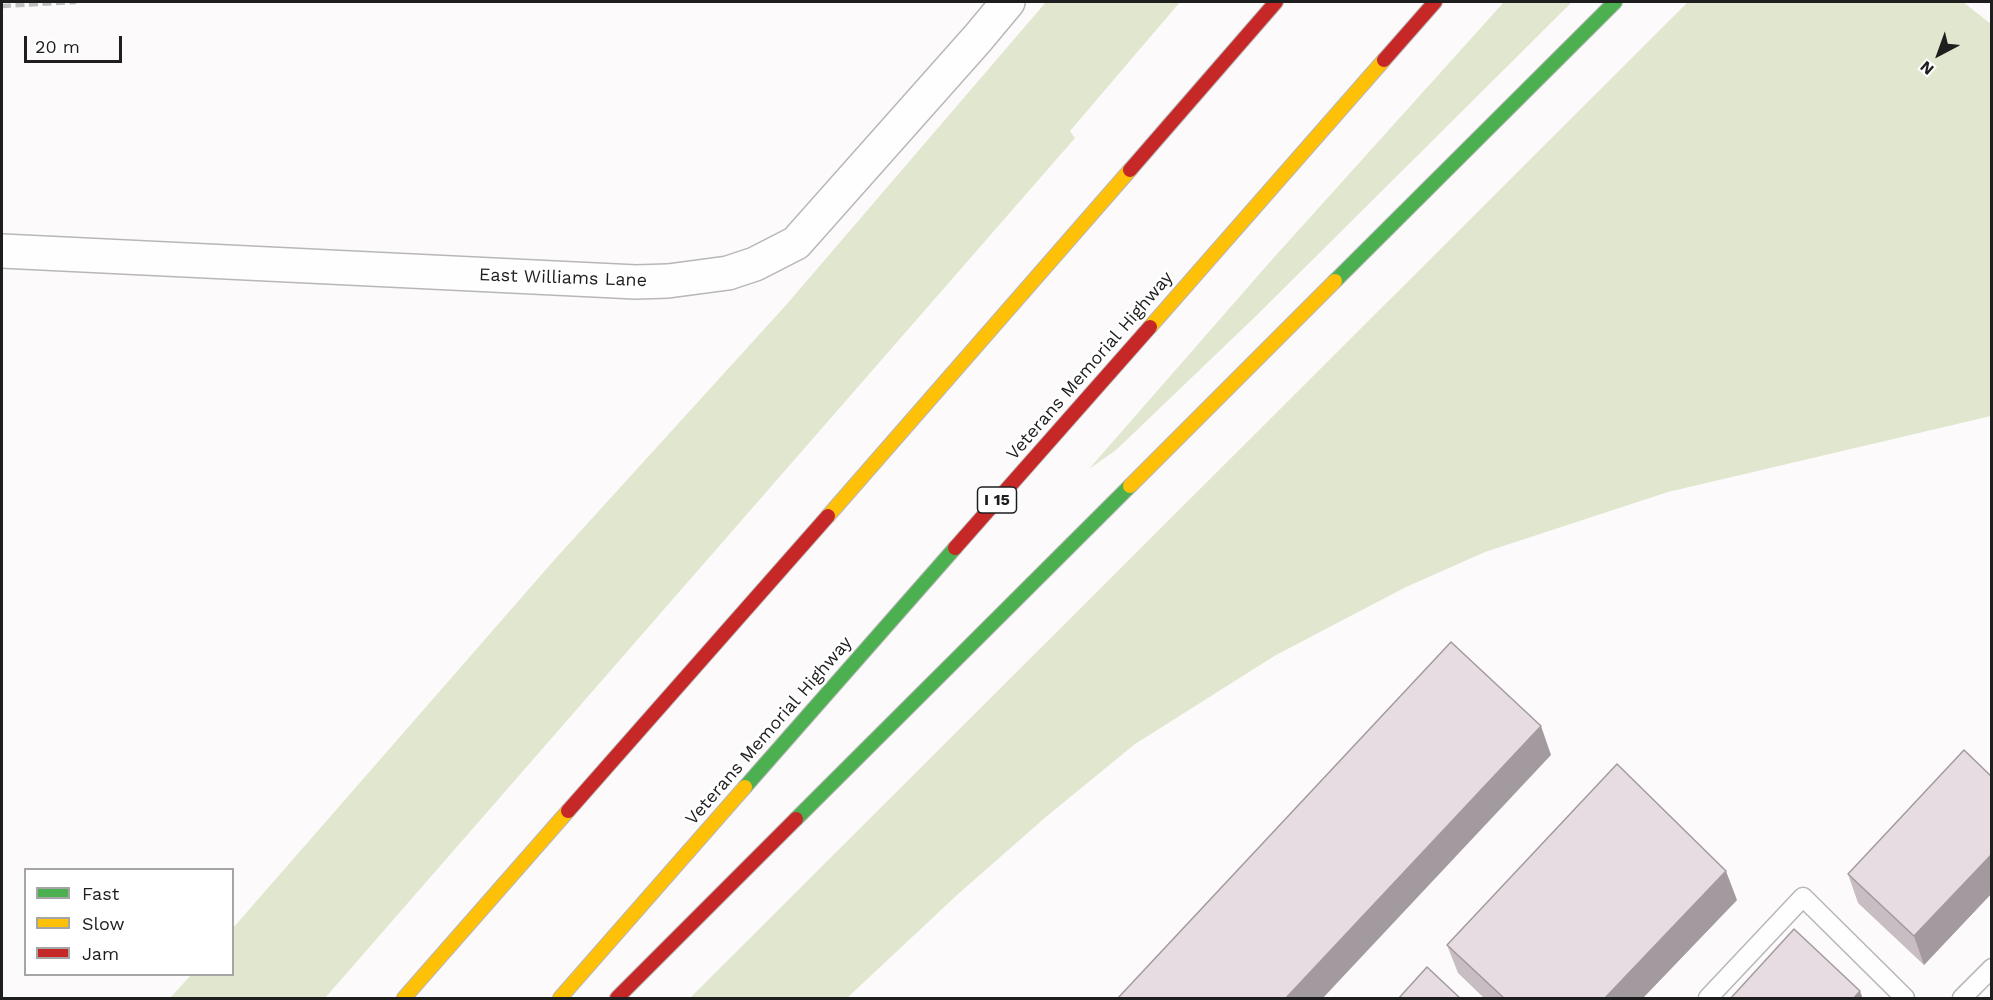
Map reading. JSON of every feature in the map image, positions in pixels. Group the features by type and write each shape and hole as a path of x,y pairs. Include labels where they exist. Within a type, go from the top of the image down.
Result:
{"highway":[{"path":"404,999 1276,2"},
{"name":"Veterans Memorial Highway","path":"560,999 1435,2"},
{"path":"616,999 1615,2"}],"street":[{"name":"East Williams Lane","path":"2,251 636,282 668,281 728,273 755,264 795,243 1008,2"}],"lane":[{"path":"1708,999 1803,897 1905,999"},
{"path":"1962,999 1992,968"}],"green space":[{"path":"1046,2 1180,2 1070,131 1075,138 325,998 170,998 190,976 234,976 234,927 556,558 787,304"},
{"path":"1504,2 1572,2 1256,316 1116,450 1089,469 1269,263"},
{"path":"1688,2 1963,2 1991,24 1991,416 1668,492 1485,552 1406,587 1276,655 1135,744 1047,816 957,895 847,998 690,998"}],"building":[{"path":"1451,642 1541,726 1285,999 1117,999"},
{"path":"1964,750 1992,777 1992,854 1914,936 1848,874"},
{"path":"1617,764 1726,871 1604,999 1505,999 1447,945"},
{"path":"1794,929 1860,991 1853,999 1730,999"},
{"path":"1427,967 1461,999 1398,999"}],"railway":[{"path":"2,6 76,2"}],"traffic: fast":[{"path":"1335,281 1615,2"},
{"path":"796,819 1130,486"},
{"path":"745,787 955,548"}],"traffic: slow":[{"path":"1150,327 1384,60"},
{"path":"828,516 1130,170"},
{"path":"1130,486 1335,281"},
{"path":"560,998 745,787"},
{"path":"404,998 568,811"}],"traffic: jam":[{"path":"1130,170 1276,2"},
{"path":"1384,60 1435,2"},
{"path":"955,548 1150,327"},
{"path":"568,811 828,516"},
{"path":"617,998 796,819"}]}
